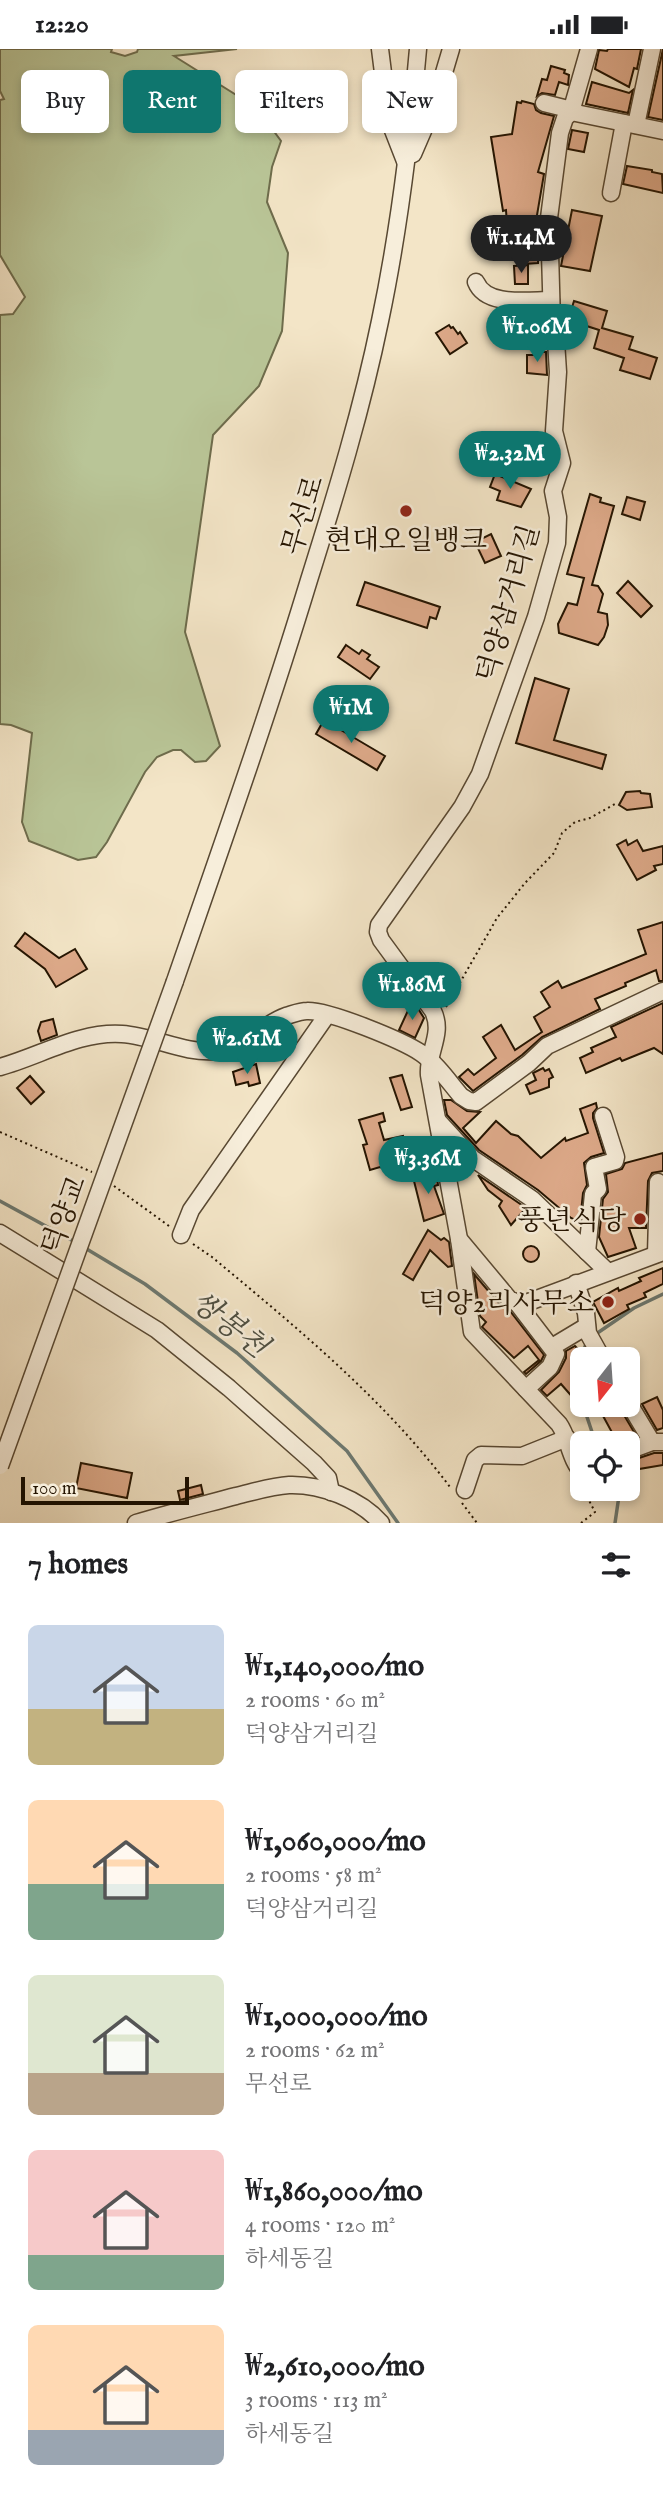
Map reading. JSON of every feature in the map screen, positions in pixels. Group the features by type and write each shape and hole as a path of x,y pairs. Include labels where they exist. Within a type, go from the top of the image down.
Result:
{"street":[{"path":"380,49 389,120 407,166"},
{"name":"무선로","path":"175,981 257,742 347,459 380,320 407,166 418,49"},
{"path":"407,166 435,103 451,49"},
{"name":"덕양삼거리길","path":"437,1021 433,1011 382,940 378,927 462,807 480,774 536,617 557,543 558,523 553,492 562,463 554,431 558,372 549,218 560,133 570,112 589,49"},
{"path":"611,193 652,49"},
{"path":"544,103 565,108 570,112 663,131"},
{"path":"476,282 482,293 489,296 552,303"},
{"name":"덕양교","path":"0,1466 175,981"},
{"path":"0,1067 83,1038 106,1034 144,1037 206,1052 229,1050 254,1037 275,1021 308,1011 327,1015 409,1046 429,1059 461,1096 476,1102 529,1063 547,1046 663,991"},
{"path":"181,1235 191,1210 327,1015"},
{"path":"437,1021 437,1038 429,1059 429,1075 459,1239 472,1332 559,1424 570,1446"},
{"path":"587,1252 593,1194 598,1189 594,1167 617,1157 603,1117"},
{"path":"437,1120 472,1158 532,1199 608,1272"},
{"path":"517,1303 526,1303 659,1253 658,1182"},
{"path":"0,1233 157,1330 229,1388 314,1463 328,1478 331,1492"},
{"path":"459,1239 509,1299 517,1303 556,1354 553,1363 526,1389"},
{"path":"576,1283 590,1334 596,1347"},
{"path":"552,1347 590,1334"},
{"path":"639,1417 657,1442 640,1447"},
{"path":"461,1495 475,1460 481,1455 522,1456 567,1438"},
{"path":"136,1523 288,1485 331,1492 372,1512 381,1523"}],"path":[{"path":"437,1021 497,918 554,853 562,833 575,822 590,818 614,804"},
{"path":"0,1132 94,1173"},
{"path":"110,1183 212,1257 325,1352 368,1392 424,1453 461,1495 477,1523"},
{"path":"580,1523 595,1512 589,1501"}],"green space":[{"path":"0,49 112,49 111,52 125,56 137,52 138,49 237,49 174,56 196,70 123,70 123,133 221,133 221,85 235,94 235,133 275,133 281,141 272,167 267,202 288,253 282,331 259,386 213,435 185,632 220,746 206,761 195,762 181,750 173,750 157,757 145,772 96,857 78,860 29,841 22,822 32,733 0,724 0,315 13,314 25,297 0,255 0,100 4,99 0,91"}],"building":[{"path":"641,49 637,69 634,68 629,87 595,69 599,50"},
{"path":"663,49 663,120 648,117"},
{"path":"551,66 565,70 564,73 569,75 568,85 559,82 555,95 542,93 537,96 542,79 547,80"},
{"path":"592,82 629,93 633,90 628,113 586,104"},
{"path":"517,102 534,104 536,110 541,113 554,116 538,172 544,174 536,221 539,227 538,263 524,264 523,240 508,241 506,210 503,211 491,137 512,134"},
{"path":"572,130 588,133 584,152 568,149"},
{"path":"627,166 662,174 663,193 623,184"},
{"path":"572,210 602,216 590,271 561,266"},
{"path":"528,265 528,284 515,284 514,266"},
{"path":"574,301 607,311 602,328 633,337 629,349 657,358 650,379 620,370 624,358 594,348 599,330 568,320"},
{"path":"449,325 458,334 460,332 467,343 450,354 436,333"},
{"path":"535,352 546,352 547,375 527,373 527,355 535,355"},
{"path":"495,474 531,489 521,507 497,500 500,491 490,487"},
{"path":"590,494 601,498 600,502 614,506 592,585 598,586 603,594 598,612 607,614 608,625 598,645 559,633 558,624 568,603 577,605 584,578 567,574"},
{"path":"627,497 645,502 640,520 622,514"},
{"path":"491,534 501,556 485,563 475,542"},
{"path":"628,581 652,606 641,617 617,593"},
{"path":"365,582 440,607 436,619 430,617 427,628 357,605"},
{"path":"346,645 359,654 362,650 370,655 367,659 379,667 370,679 338,657"},
{"path":"535,678 569,689 554,740 606,755 602,769 516,743"},
{"path":"324,720 385,756 377,770 316,734"},
{"path":"640,791 650,794 652,807 627,810 619,805 626,792"},
{"path":"626,840 628,845 637,840 643,851 663,846 663,864 654,866 656,870 637,880 617,845"},
{"path":"663,922 663,981 659,981 656,970 595,999 600,1009 542,1037 473,1091 459,1077 468,1069 474,1075 496,1058 483,1037 501,1025 515,1050 542,1032 534,1017 550,1007 541,992 558,981 562,988 646,954 638,930"},
{"path":"25,933 59,958 75,949 87,969 56,987 45,969 15,946"},
{"path":"663,1003 663,1054 654,1048 622,1061 620,1058 586,1073 580,1058 593,1052 591,1048 616,1037 611,1027"},
{"path":"411,1004 417,1007 424,1018 415,1038 399,1030"},
{"path":"53,1019 57,1035 41,1041 38,1031 41,1022"},
{"path":"256,1064 260,1083 236,1085 233,1072"},
{"path":"543,1068 545,1071 549,1069 553,1077 549,1079 549,1087 530,1094 526,1085 536,1080 533,1073"},
{"path":"402,1075 412,1107 401,1110 390,1078"},
{"path":"30,1076 44,1092 31,1104 17,1088"},
{"path":"444,1100 451,1100 467,1111 480,1112 463,1128 476,1143 496,1121 511,1134 518,1136 541,1158 565,1138 566,1141 588,1133 580,1109 596,1103 593,1118 604,1153 591,1157 584,1163 587,1185 583,1193 580,1222 479,1150 447,1115"},
{"path":"383,1113 385,1121 379,1123 384,1140 403,1136 409,1159 401,1176 380,1167 370,1170 363,1145 367,1144 359,1120"},
{"path":"663,1153 663,1171 652,1173 648,1181 646,1228 629,1228 636,1248 608,1257 599,1237 603,1199 608,1192 606,1174 622,1169 625,1163"},
{"path":"436,1172 438,1185 434,1186 444,1214 424,1221 413,1177"},
{"path":"478,1175 526,1208 511,1225 499,1206 502,1201 488,1190"},
{"path":"428,1230 441,1240 444,1238 449,1242 452,1266 448,1267 430,1250 413,1280 403,1274"},
{"path":"531,1246 539,1254 531,1262 523,1254"},
{"path":"663,1268 663,1284 644,1293 646,1297 627,1305 629,1309 604,1323 593,1302"},
{"path":"474,1274 501,1306 510,1311 544,1355 526,1374 524,1372 539,1360 528,1346 514,1358 482,1327 486,1322 480,1316"},
{"path":"570,1349 570,1394 561,1384 547,1396 541,1390 559,1372 566,1358 566,1351"},
{"path":"657,1397 663,1410 663,1428 657,1430 642,1404"},
{"path":"604,1417 625,1417 633,1431 611,1431"},
{"path":"663,1453 663,1465 640,1469 640,1458"},
{"path":"81,1463 132,1473 127,1498 76,1488"},
{"path":"201,1485 203,1494 180,1500 178,1491"}],"waterway":[{"name":"쌍봉천","path":"0,1201 75,1242"},
{"name":"쌍봉천","path":"85,1248 145,1284 237,1353 347,1451 398,1523"},
{"path":"596,1334 634,1308 663,1294"},
{"path":"585,1347 587,1341"},
{"path":"587,1417 592,1431"},
{"path":"615,1523 618,1501"}],"place":[{"name":"현대오일뱅크","path":"406,511"},
{"name":"풍년식당","path":"640,1219"},
{"name":"덕양2리사무소","path":"608,1302"}]}
